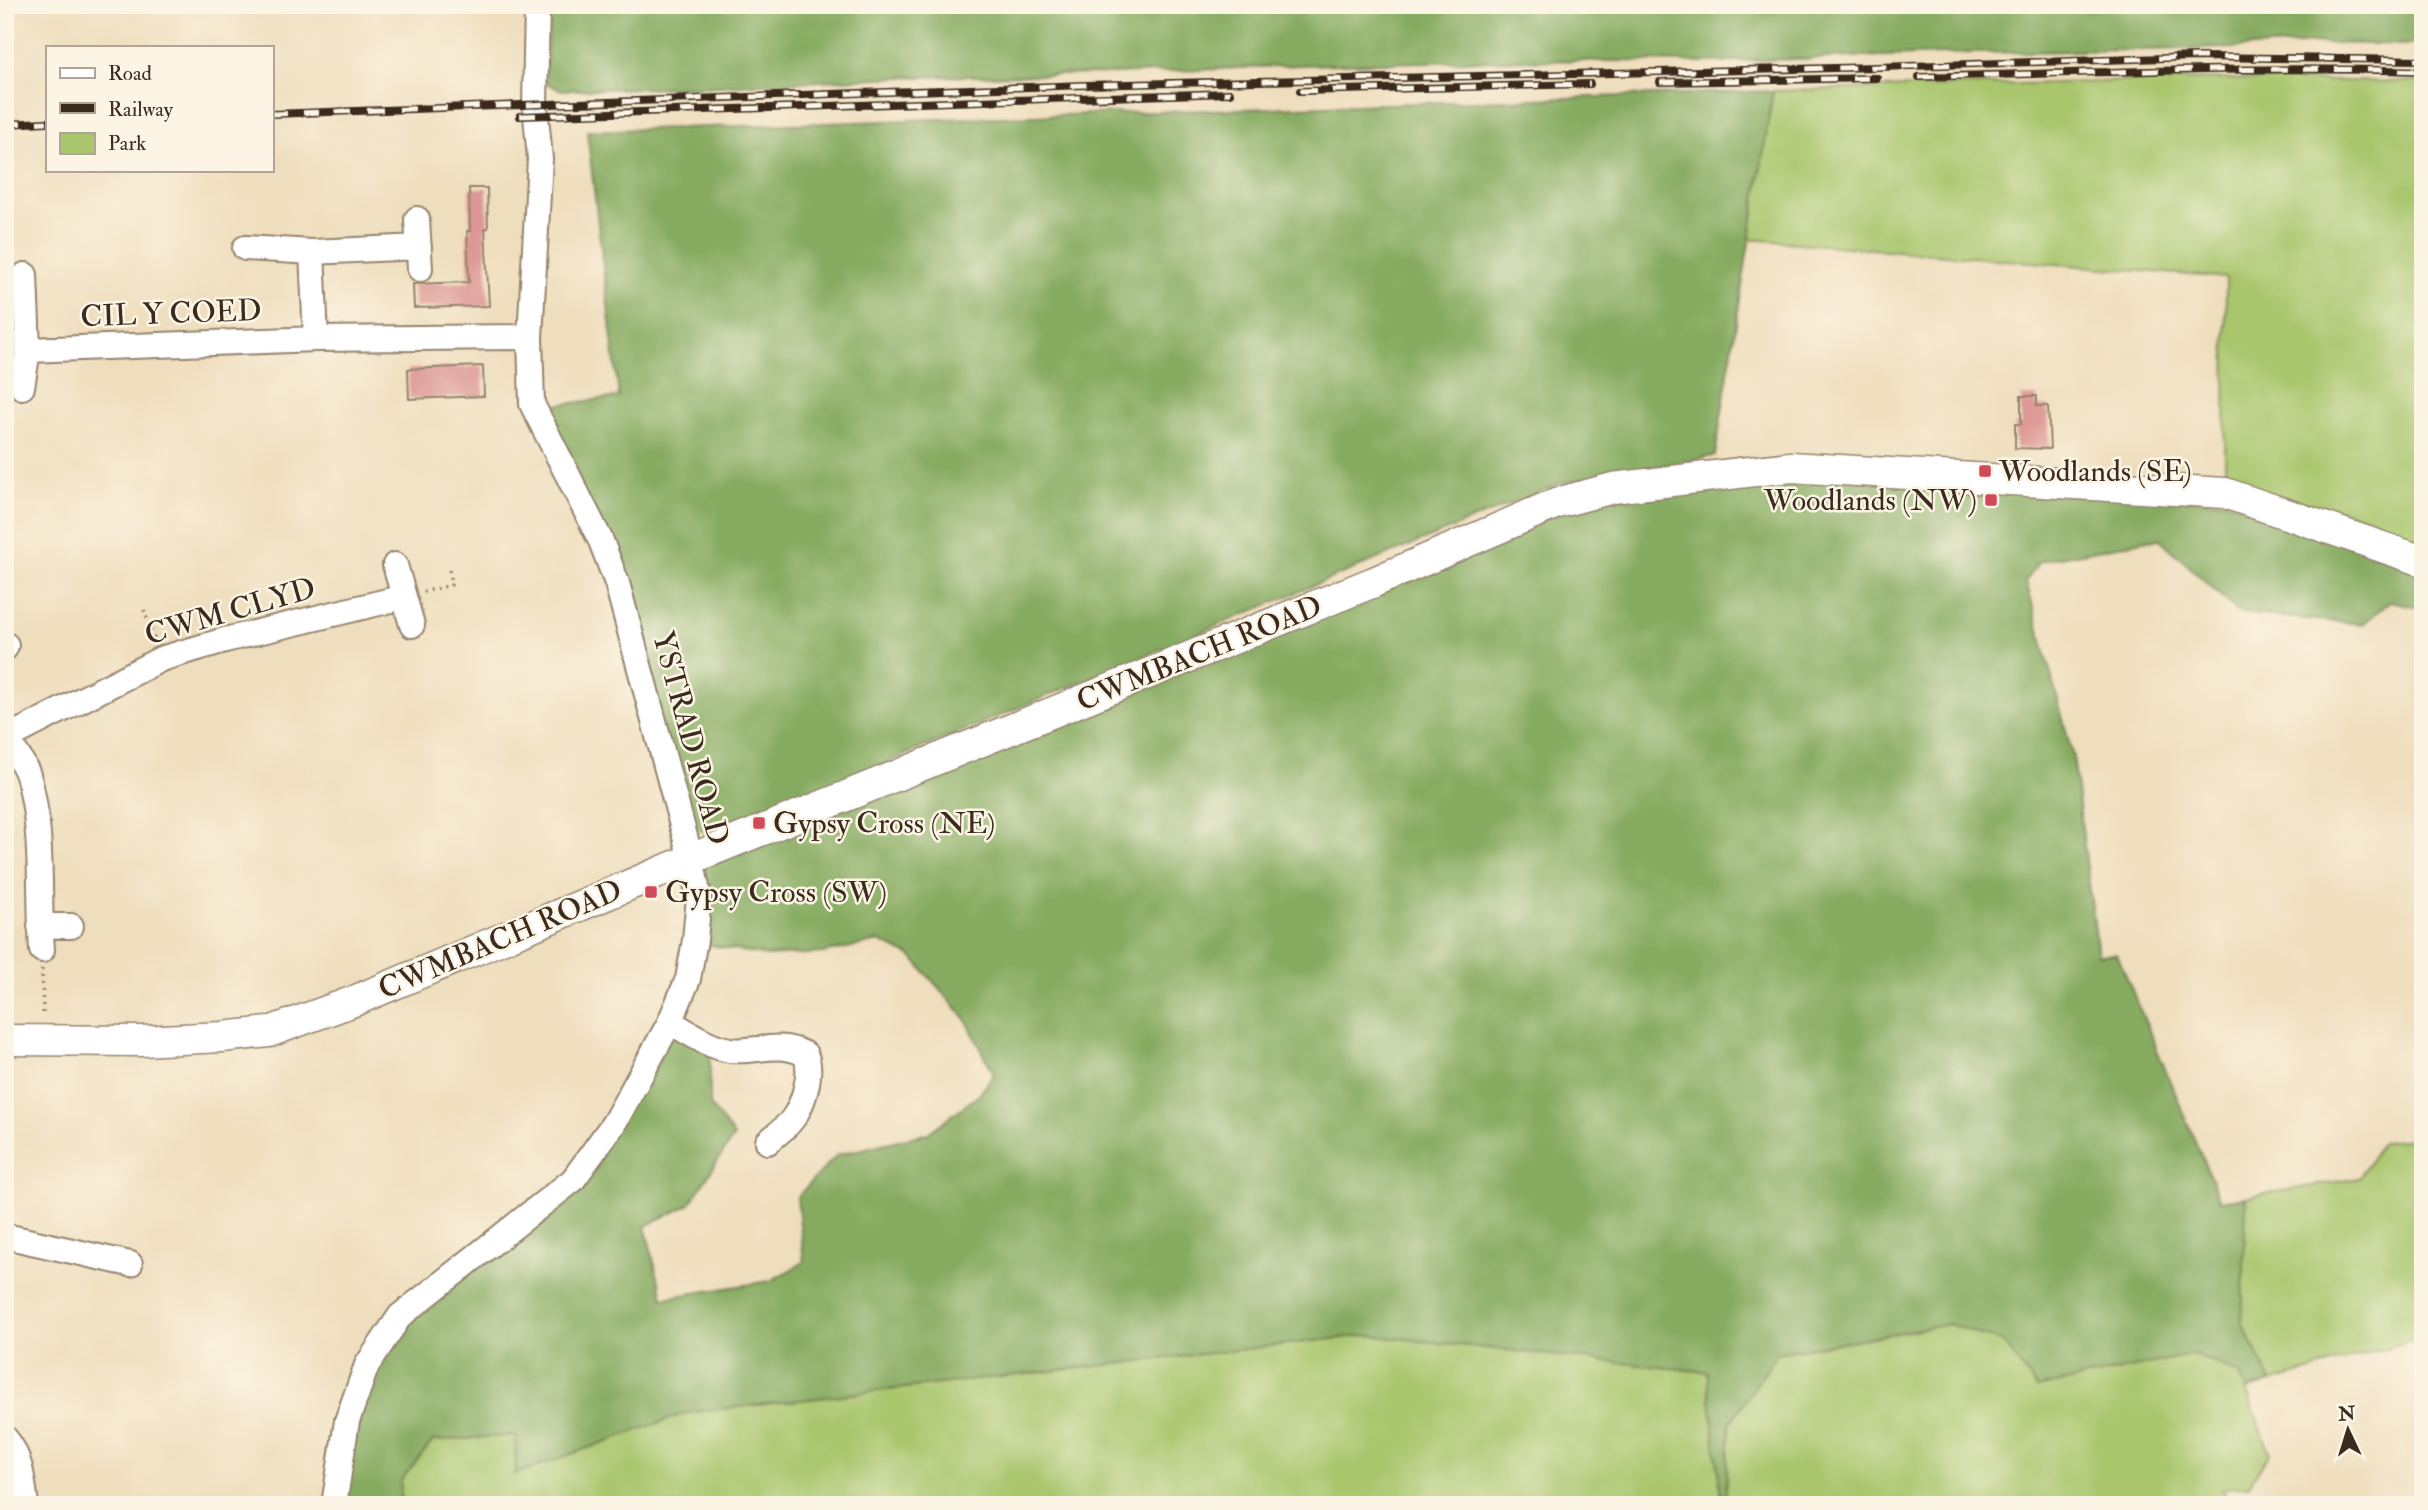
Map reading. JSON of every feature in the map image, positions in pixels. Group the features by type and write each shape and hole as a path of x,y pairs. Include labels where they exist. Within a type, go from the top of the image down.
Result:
{"main road":[{"name":"CWMBACH ROAD","path":"5,1040 141,1041 222,1038 269,1032 354,1001 691,859 1361,587 1557,503 1613,488 1790,467 2225,493 2423,561"}],"street":[{"name":"YSTRAD ROAD","path":"334,1505 347,1420 367,1365 400,1316 573,1180 614,1123 670,1022 688,979 695,940 699,897 691,859 617,583 600,541 532,404 529,377 530,337 540,159 535,105 537,5"},
{"name":"CIL Y COED","path":"245,248 419,258 417,219"},
{"path":"312,253 316,339"},
{"path":"22,387 28,350 25,275"},
{"name":"CIL Y COED","path":"28,350 316,339 530,337"},
{"path":"395,565 412,625"},
{"name":"CWM CLYD","path":"6,734 161,659 225,640 404,597"},
{"path":"6,734 27,773 36,821 41,938 71,926"},
{"path":"670,1022 718,1048 733,1050 781,1046 805,1054 810,1073 796,1114 768,1142"},
{"path":"5,1236 117,1255"},
{"path":"5,1438 13,1447 22,1475 26,1505"}],"path":[{"path":"404,597 451,585 449,569"},
{"path":"144,610 161,659"},
{"path":"41,938 44,1040"}],"green space":[{"path":"550,5 2423,5 2423,45 2317,43 2237,48 1709,62 1508,60 1299,65 1113,74 900,77 697,87 562,90 545,83"},
{"path":"2198,79 2423,82 2423,542 2366,517 2225,483 2226,278 1750,239 1773,91"},
{"path":"1773,91 1715,456 1561,483 714,834 693,829 620,581 540,407 619,397 587,131"},
{"path":"1789,476 2228,501 2423,573 2423,608 2390,601 2363,624 2239,613 2159,538 2040,561 2026,581 2073,757 2098,955 2117,954 2220,1201 2246,1197 2242,1323 2271,1382 2246,1390 2240,1374 2194,1354 2037,1388 2003,1342 1949,1324 1777,1353 1730,1423 1725,1505 1722,1505 1707,1372 1367,1335 686,1413 515,1474 516,1435 433,1441 401,1480 400,1505 338,1505 352,1421 402,1317 582,1183 671,1030 710,1047 710,1105 734,1136 689,1205 645,1226 663,1298 770,1281 804,1262 797,1197 837,1155 928,1133 979,1095 994,1074 966,1019 911,956 879,941 823,953 767,956 699,943 701,868 1561,513 1611,499"},
{"path":"2423,1138 2423,1337 2271,1382 2242,1323 2246,1197 2359,1178 2382,1142"},
{"path":"1949,1324 2003,1342 2037,1388 2195,1354 2240,1374 2270,1453 2248,1486 2221,1489 2233,1505 1725,1505 1730,1423 1777,1353"},
{"path":"1367,1335 1708,1372 1722,1505 400,1505 401,1480 432,1441 516,1435 515,1474 686,1413"}],"building":[{"path":"469,188 487,188 488,228 485,228 489,306 414,308 413,284 469,282"},
{"path":"483,366 484,396 409,399 408,369"},
{"path":"2021,396 2037,396 2037,406 2048,406 2050,449 2015,448 2015,424 2021,424"}],"railway":[{"path":"273,114 1085,85 2197,57 2423,60"},
{"path":"1919,77 2234,70 2423,71"},
{"path":"1660,82 1877,78"},
{"path":"1300,91 1590,84"},
{"path":"520,116 1230,93"},
{"path":"5,124 46,122"}],"place":[{"name":"Woodlands (SE)","path":"1985,471"},
{"name":"Woodlands (NW)","path":"1991,500"},
{"name":"Gypsy Cross (NE)","path":"759,823"},
{"name":"Gypsy Cross (SW)","path":"651,892"}]}
